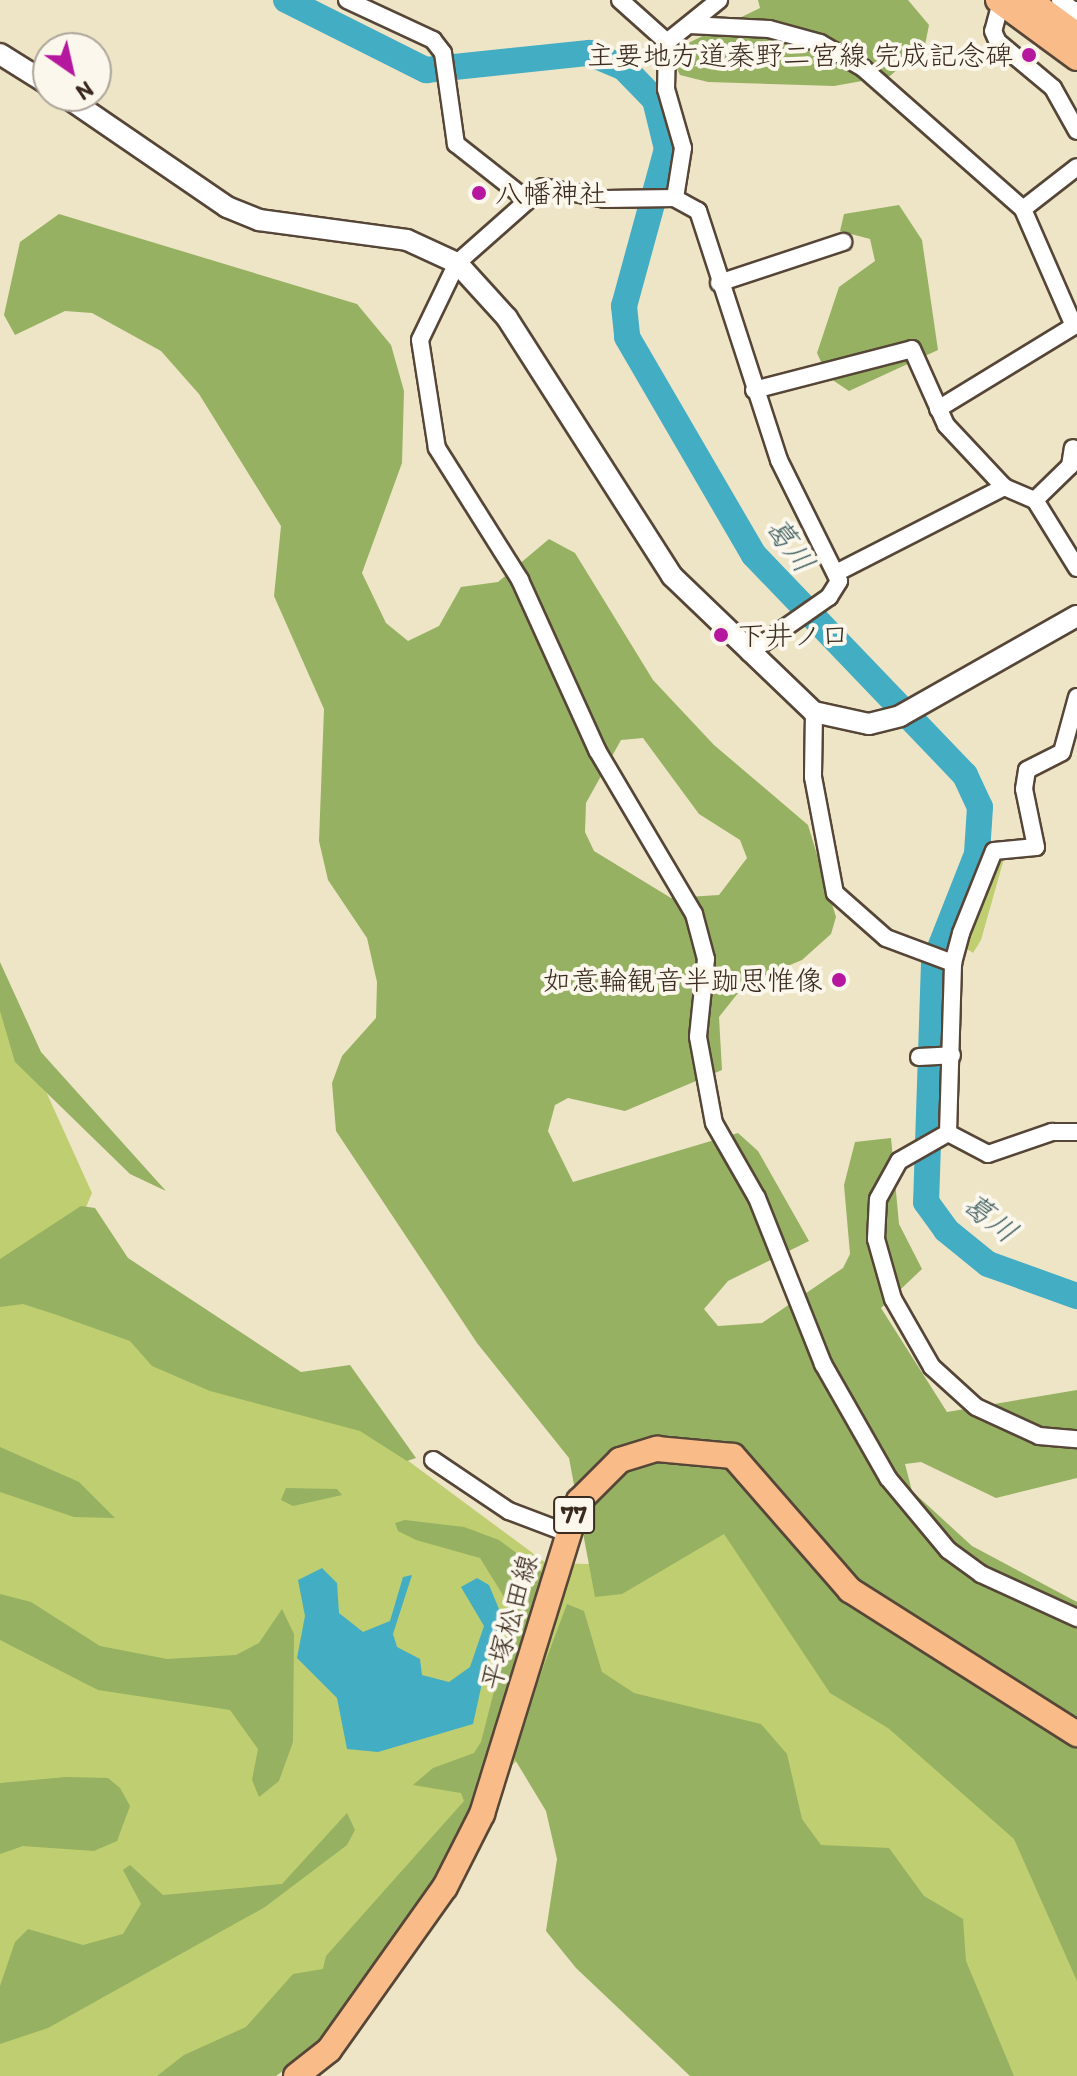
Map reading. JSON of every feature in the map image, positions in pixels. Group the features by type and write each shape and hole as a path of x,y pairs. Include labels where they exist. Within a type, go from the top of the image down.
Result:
{"main road":[{"path":"1029,0 1070,16"},
{"path":"1000,1 1077,58"},
{"name":"平塚松田線","path":"296,2076 329,2050 391,1967 482,1814 567,1533 594,1478 620,1460 657,1449 733,1456 850,1590 1077,1734"}],"street":[{"path":"347,0 433,40 444,59 456,144 526,199"},
{"path":"620,0 667,42 666,89 683,148 674,198"},
{"path":"667,42 719,0"},
{"path":"1000,1 993,31 998,42 1053,88 1077,131"},
{"path":"689,25 769,29 820,43 863,68 1023,209 1074,326 938,409"},
{"path":"0,54 32,74"},
{"path":"89,112 237,211 407,240 457,263 507,318 650,549 749,653 814,712 869,724 887,720 913,710 1077,616"},
{"path":"1023,209 1077,167"},
{"path":"749,653 815,608 839,581 779,460 698,211 674,198 640,194 605,199 557,186 526,199 457,263 418,356 437,448 520,580 603,763 694,914 706,959 698,1037 722,1145 757,1198 823,1364 902,1499 981,1574 1077,1618"},
{"path":"719,283 843,242"},
{"path":"754,390 912,349 938,409 1004,487 1035,500 1077,568"},
{"path":"1035,500 1070,466 1073,448"},
{"path":"836,573 1004,487"},
{"path":"943,1135 952,1055 951,962 994,851 1036,847 1024,789 1027,770 1062,752 1077,697"},
{"path":"814,712 813,777 835,893 886,938 951,962"},
{"path":"919,1057 952,1055"},
{"path":"1077,1132 1052,1132 988,1154 943,1135 915,1149 884,1182 876,1222 893,1299 910,1333 976,1407 1039,1436 1077,1439"},
{"path":"433,1460 509,1511 567,1533"}],"green space":[{"path":"758,0 908,0 929,25 925,45 890,76 834,86 708,82 680,75 673,61 680,47 760,8"},
{"path":"899,205 922,240 938,350 849,391 828,377 817,353 839,287 875,261 870,239 840,231 844,214"},
{"path":"59,214 357,304 391,345 404,391 402,463 362,573 386,623 408,641 439,626 461,587 498,582 549,539 575,553 653,680 714,745 808,825 836,917 831,934 802,960 746,983 719,1017 722,1070 625,1111 568,1098 555,1105 548,1131 573,1182 738,1133 758,1151 809,1241 728,1281 704,1309 718,1326 762,1323 843,1268 850,1254 844,1185 855,1142 891,1138 899,1224 922,1269 881,1308 947,1412 1077,1390 1077,1478 996,1498 921,1462 905,1464 912,1491 972,1546 1077,1602 1077,1981 1014,1839 888,1728 830,1693 724,1534 622,1594 595,1597 569,1458 477,1343 336,1131 332,1083 342,1056 376,1018 377,982 367,938 328,880 319,841 324,709 274,596 281,526 199,394 161,351 92,313 65,311 15,335 4,315 20,242","holes":["643,738 699,814 740,840 747,858 719,895 671,898 594,851 585,832 586,803 621,740"]},
{"path":"1005,855 981,940 973,953 964,947 974,915 996,859"},
{"path":"0,962 41,1052 166,1191 130,1174 15,1062 0,1011"},
{"path":"0,990 92,1193 73,1238 345,1414 546,1563 590,1564 669,1487 738,1518 1077,1901 1077,2076 796,2076 529,1750 486,1789 228,2076 0,2076"},
{"path":"81,1206 95,1208 128,1258 301,1372 350,1365 416,1458 407,1461 360,1431 210,1391 152,1366 130,1341 23,1304 0,1307 0,1259"},
{"path":"0,1447 79,1482 115,1518 74,1517 0,1492"},
{"path":"286,1488 337,1489 342,1495 293,1506 281,1500"},
{"path":"405,1520 464,1527 499,1540 551,1579 461,1846 318,2045 276,2076 157,2076 184,2055 246,2027 293,1974 323,1969 326,1956 464,1801 461,1793 413,1785 433,1768 474,1753 481,1742 514,1613 480,1558 416,1540 398,1531 395,1523"},
{"path":"0,1594 31,1602 100,1646 167,1659 236,1655 259,1643 282,1609 294,1634 293,1742 279,1781 259,1797 252,1780 258,1749 230,1710 98,1690 0,1640"},
{"path":"567,1604 584,1611 602,1672 634,1693 761,1724 787,1754 802,1819 821,1845 889,1848 924,1896 963,1919 966,1961 1014,2076 690,2076 576,1968 546,1931 557,1859 546,1811 511,1753"},
{"path":"66,1777 108,1778 120,1788 130,1806 117,1841 94,1851 23,1846 0,1854 0,1783"},
{"path":"347,1813 355,1830 347,1845 265,1907 48,2028 0,2044 0,1986 15,1942 28,1929 83,1945 123,1934 141,1904 123,1870 130,1865 163,1895 282,1884"}],"water":[{"path":"322,1568 337,1583 339,1613 363,1632 390,1621 403,1577 412,1575 393,1634 397,1647 420,1659 422,1675 449,1682 470,1667 484,1626 461,1587 477,1578 489,1585 506,1626 488,1656 473,1724 378,1752 347,1749 337,1698 297,1658 305,1616 298,1580"}],"waterway":[{"name":"葛川","path":"286,0 426,70 589,53 624,68 655,100 667,149 624,306 627,337 754,555 965,775 980,807 977,854 934,963 926,1202 946,1230 988,1264 1077,1296"}],"place":[{"name":"主要地方道秦野二宮線 完成記念碑","path":"1029,55"},
{"name":"八幡神社","path":"479,193"},
{"name":"下井ノ口","path":"721,635"},
{"name":"如意輪観音半跏思惟像","path":"839,980"}]}
